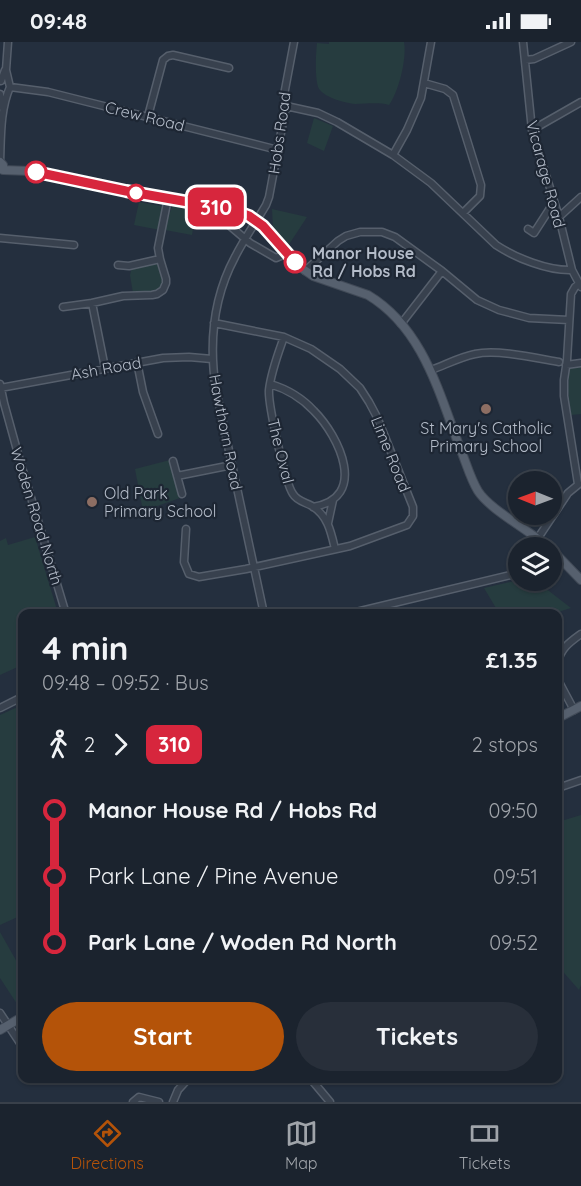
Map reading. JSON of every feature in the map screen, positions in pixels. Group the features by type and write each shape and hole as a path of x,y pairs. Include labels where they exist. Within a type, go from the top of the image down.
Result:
{"main road":[{"path":"1,166 224,208 249,216 305,271 313,276 368,295 401,324 431,370 479,492 494,507 537,537"},
{"path":"562,562 581,580"},
{"path":"562,716 577,708"},
{"path":"0,1030 18,1019"}],"street":[{"path":"1,166 0,135 8,42"},
{"name":"Hobs Road","path":"256,221 269,197 286,106 284,95 294,42"},
{"path":"393,154 414,116 424,83 431,42"},
{"name":"Vicarage Road","path":"523,42 532,130 559,217 572,270 580,286"},
{"path":"525,60 534,59 571,42"},
{"path":"148,116 165,57 173,56 229,68"},
{"path":"0,81 6,70"},
{"name":"Crew Road","path":"0,81 6,81 5,90 48,92 278,150"},
{"path":"424,83 445,89 453,94 478,175 481,193 464,213"},
{"path":"532,130 581,102"},
{"path":"286,106 318,113 393,154 431,183 496,245 509,253 544,266 572,270"},
{"path":"559,217 581,197"},
{"path":"63,308 123,296 152,296 163,290 166,283 158,248 168,198"},
{"path":"528,229 534,233 554,202"},
{"path":"224,208 224,220 250,243 276,258 286,252"},
{"name":"Hawthorn Road","path":"256,221 234,258 221,293 214,323 212,359 216,390 263,609"},
{"path":"305,271 338,241 351,234 369,231 388,234 442,271 477,300 499,310 529,318 569,320"},
{"path":"0,238 74,245"},
{"path":"118,266 160,260"},
{"path":"401,324 442,271"},
{"path":"539,537 568,493 580,484 564,396 563,363 571,294 580,286"},
{"path":"92,303 105,368"},
{"name":"Lime Road","path":"186,529 184,562 189,574 198,577 254,567 365,541 407,525 413,516 413,507 377,417 360,388 340,369 303,345 284,337 214,323"},
{"name":"The Oval","path":"284,337 273,369 269,392 290,488 295,497 324,516 336,549"},
{"path":"431,370 482,353 516,355 563,363 581,363"},
{"name":"Ash Road","path":"0,386 137,362 170,358 212,359"},
{"path":"137,362 143,392 158,434"},
{"name":"The Oval","path":"270,384 289,391 312,408 334,441 345,474 342,490 333,500 328,523"},
{"name":"Woden Road North","path":"0,386 64,609"},
{"path":"173,461 182,494"},
{"path":"177,476 232,465"},
{"path":"312,507 333,500"},
{"path":"369,609 508,576"},
{"path":"562,651 581,634"},
{"path":"562,686 577,708"},
{"path":"0,708 18,699"},
{"path":"562,787 581,780"},
{"path":"0,1013 18,1040"},
{"path":"173,1102 178,1090 184,1083"},
{"path":"313,1083 330,1102"},
{"path":"132,1102 139,1097 159,1102"}],"green space":[{"path":"329,42 404,42 401,74 396,92 389,105 347,103 331,98 320,90 316,75 317,43 329,44"},
{"path":"314,118 333,126 324,151 307,143"},
{"path":"139,202 161,206 163,209 160,230 134,225"},
{"path":"173,206 196,209 192,235 165,230"},
{"path":"272,209 307,217 288,246 273,228"},
{"path":"157,264 163,280 160,287 152,292 133,293 130,275 132,267"},
{"path":"581,366 581,414 571,415 568,391 569,367"},
{"path":"170,460 180,498 143,511 135,469"},
{"path":"35,537 57,609 18,609 18,667 0,675 0,541 6,538 8,545"},
{"path":"508,583 508,591 549,591 571,608 562,611 562,609 497,609 484,588"},
{"path":"18,707 18,917 0,925 0,715"},
{"path":"581,815 581,985 579,990 562,971 562,821"},
{"path":"0,932 18,964 18,1005 0,978"}],"bus line":[{"name":"310","path":"36,172 234,210 249,216 263,226 295,262"}],"place":[{"name":"Manor House Rd / Hobs Rd","path":"295,262"},
{"name":"St Mary's Catholic Primary School","path":"486,409"},
{"name":"Old Park Primary School","path":"92,502"}]}
